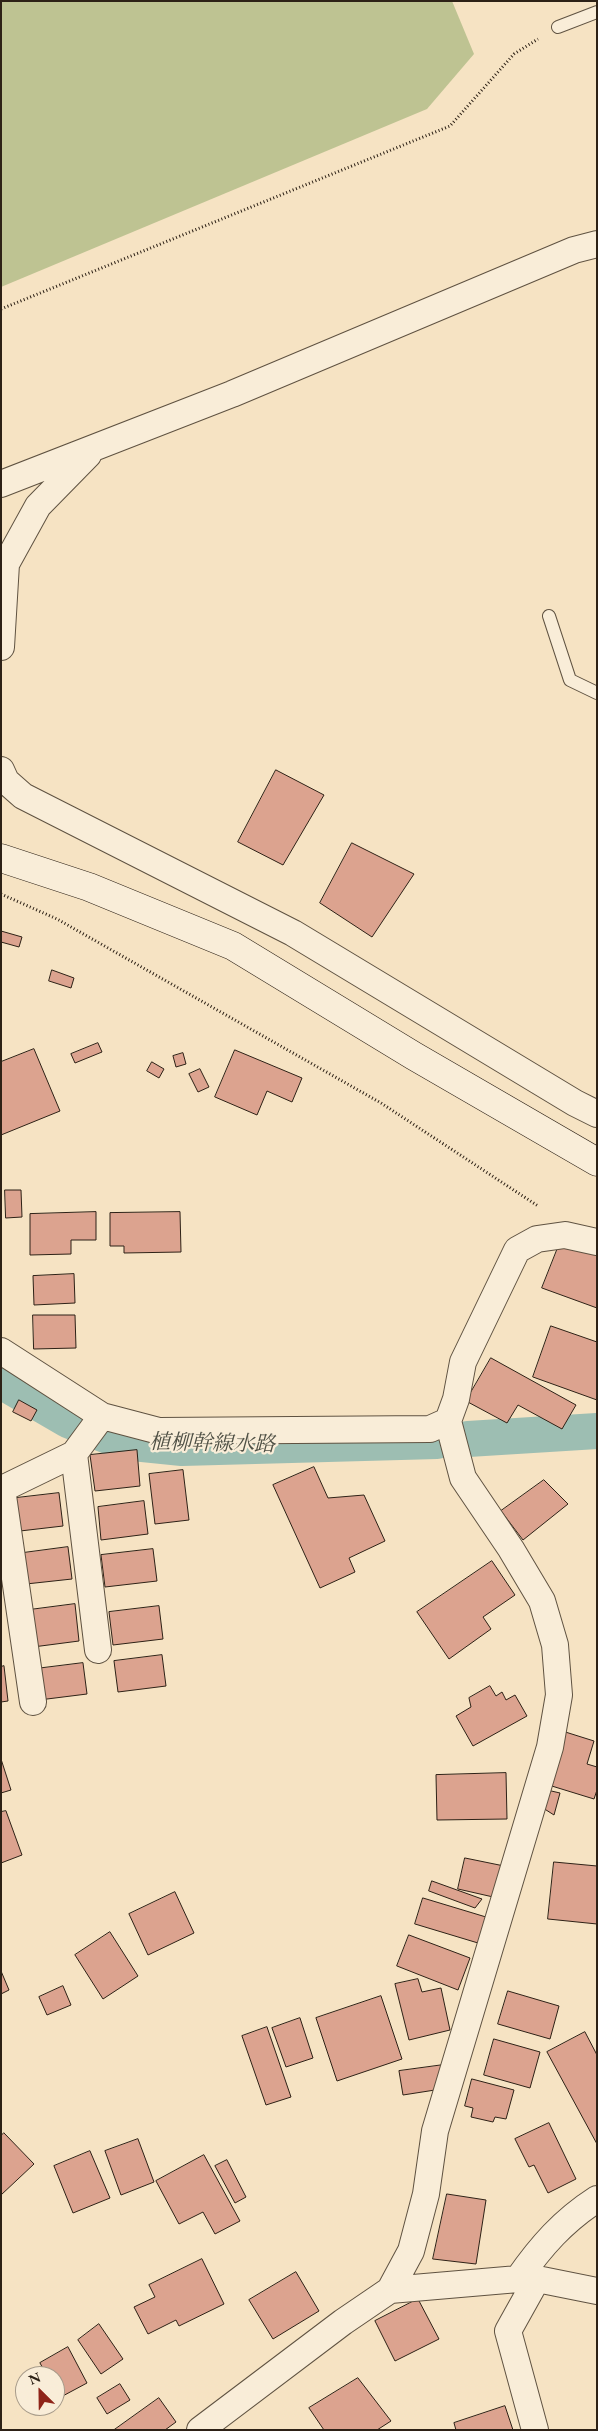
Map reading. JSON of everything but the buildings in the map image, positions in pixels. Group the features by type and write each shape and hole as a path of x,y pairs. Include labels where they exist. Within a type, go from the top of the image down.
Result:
{"street":[{"path":"1,484 232,394 574,250 597,244"},
{"path":"1,465 96,448"},
{"path":"1,647 6,564 38,506 96,448"},
{"path":"1,770 6,782 23,796 293,933 566,1098 597,1114"},
{"path":"1,858 89,887 233,946 414,1056 597,1162"},
{"path":"200,2430 344,2322 390,2290 411,2250 426,2194 435,2131 550,1747 559,1695 556,1645 542,1601 511,1550 462,1478 448,1421 456,1399 463,1362 517,1250 537,1239 565,1235 597,1242"},
{"path":"1,1351 90,1433 98,1650"},
{"path":"33,1702 2,1489 90,1433 159,1430 430,1429 448,1421"},
{"path":"535,2430 508,2331 541,2246 575,2213 597,2199"},
{"path":"390,2290 528,2279 597,2291"}],"lane":[{"path":"558,27 597,12"},
{"path":"549,616 570,680 597,693"}],"path":[{"path":"1,309 450,126 514,54 558,27"},
{"path":"1,894 57,919 381,1103 530,1202 547,1211"}],"green space":[{"path":"1,1 452,1 474,54 427,109 1,287"}],"waterway":[{"name":"植柳幹線水路","path":"1,1381 68,1420 123,1442 182,1448 437,1441"},
{"name":"植柳幹線水路","path":"468,1439 597,1431"}]}
